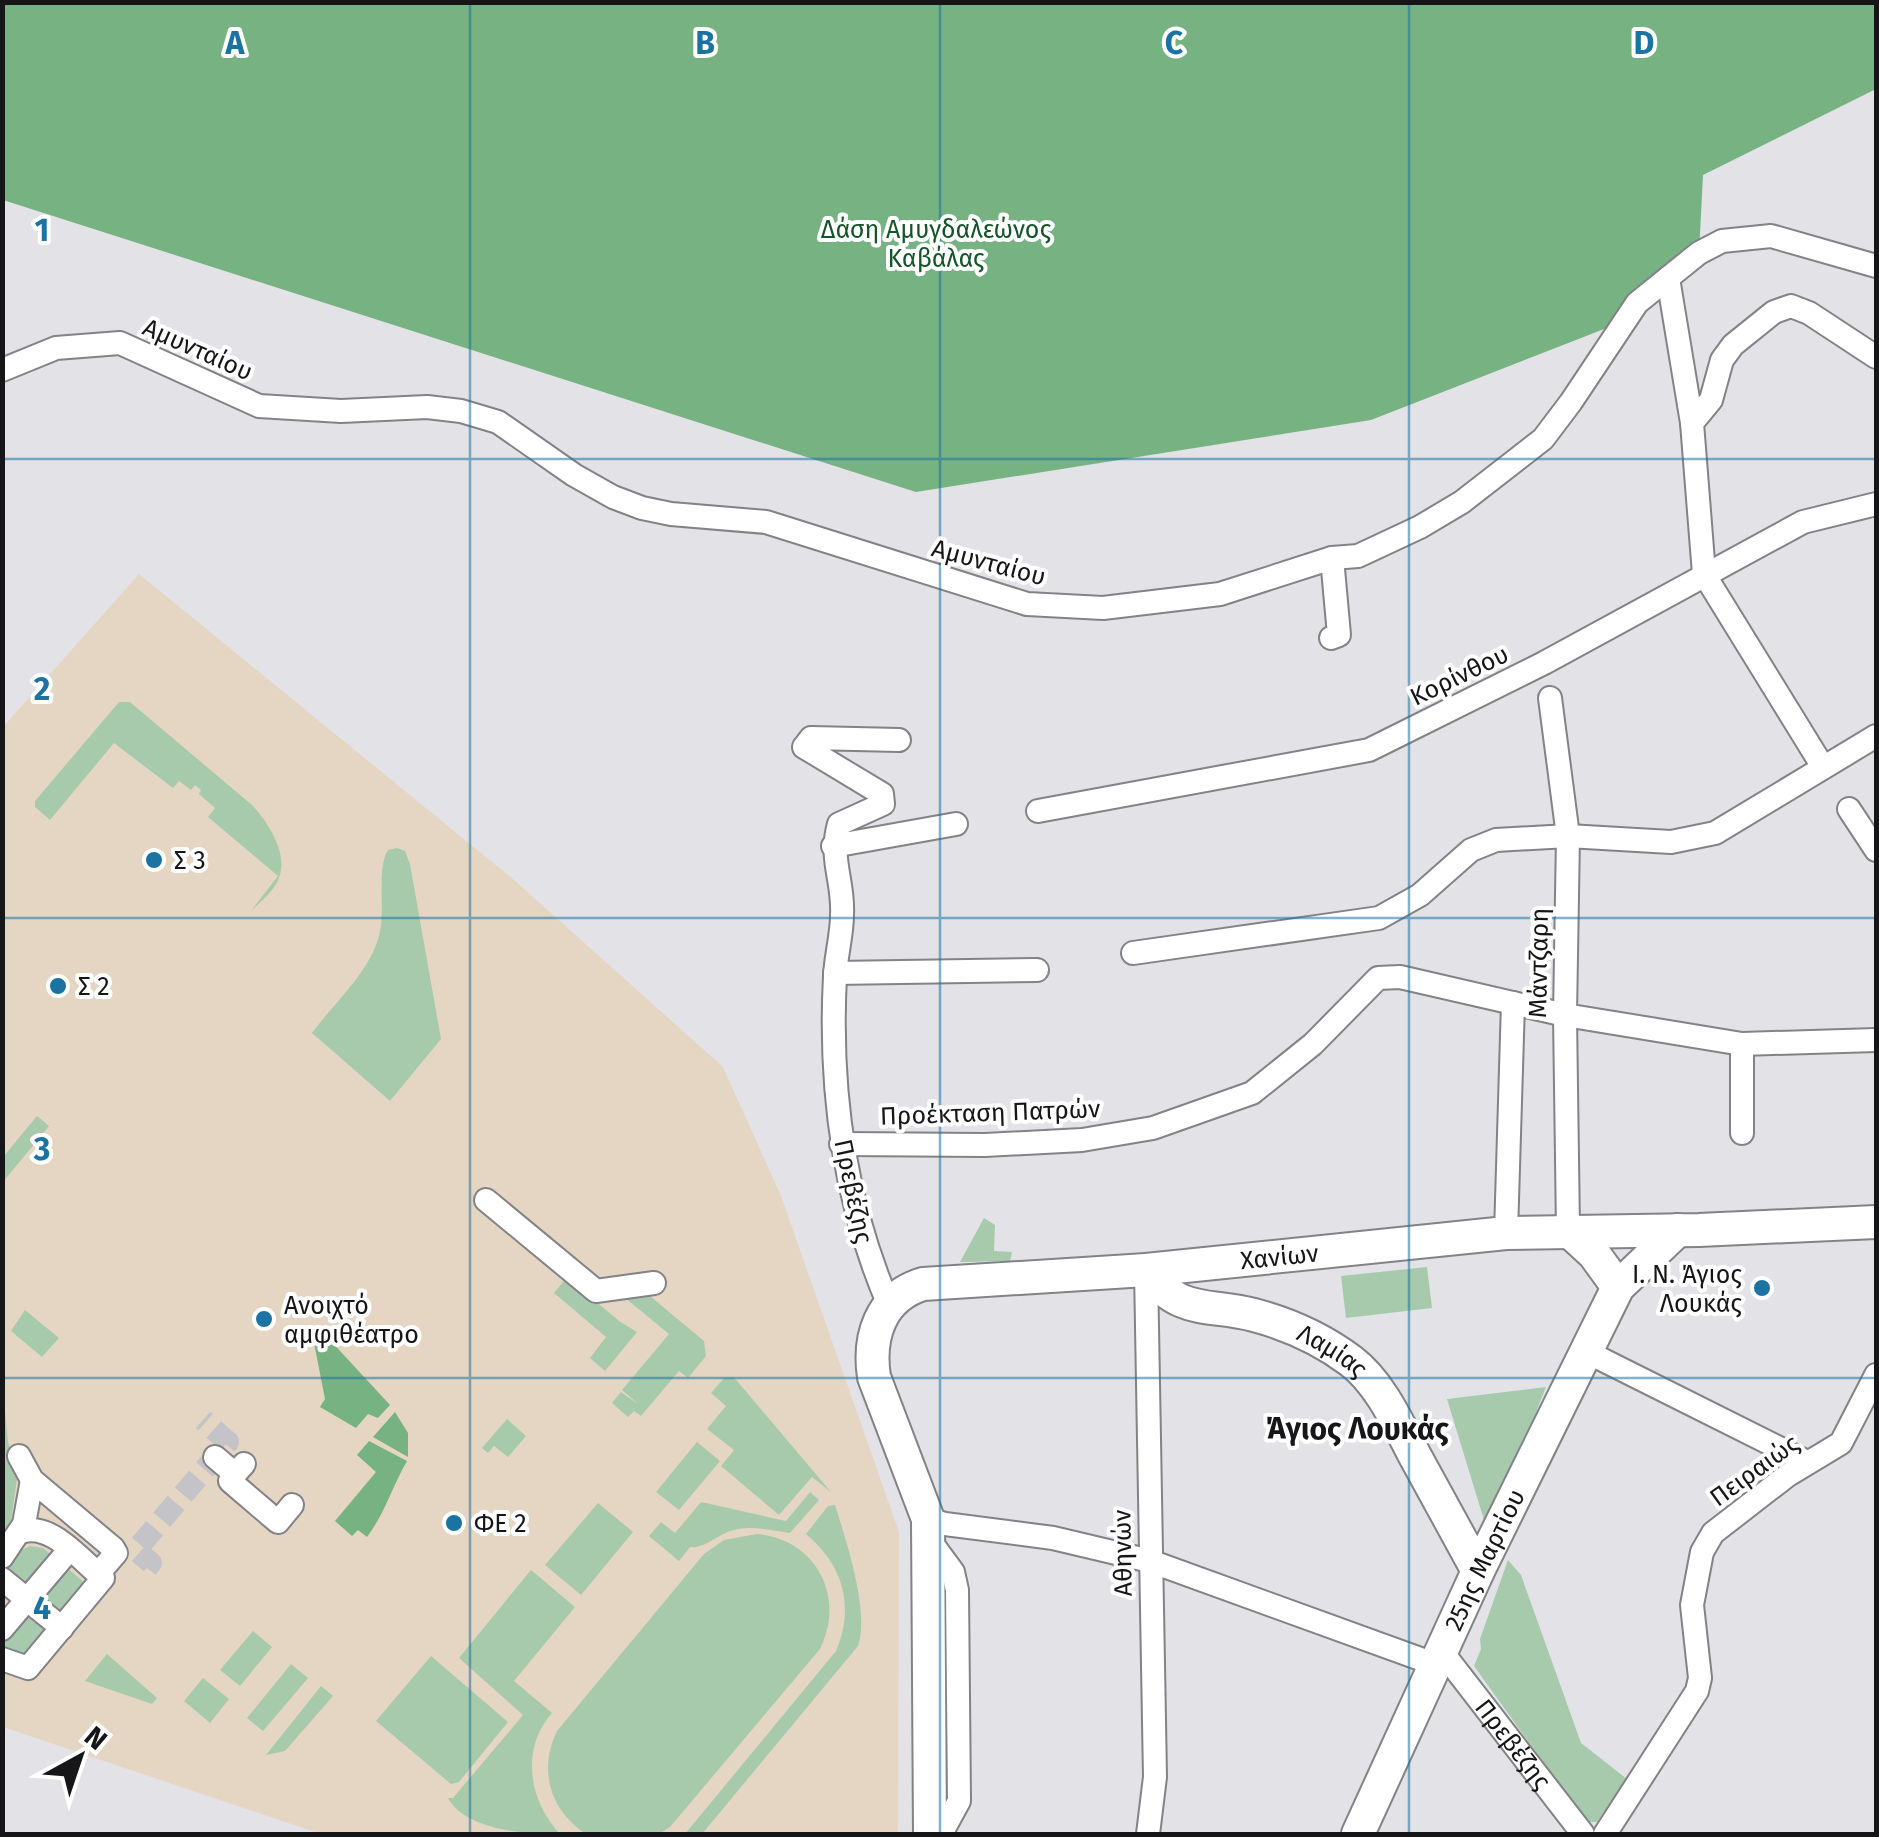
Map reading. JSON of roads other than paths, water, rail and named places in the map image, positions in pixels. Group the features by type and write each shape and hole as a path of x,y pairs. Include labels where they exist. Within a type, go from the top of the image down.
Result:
{"street":[{"name":"Αμυνταίου","path":"2,370 56,348 120,343 259,406 341,411 427,406 460,411 498,422 612,498 642,508 766,522 1027,604 1102,608 1220,594 1332,558 1358,556 1420,527 1462,502 1543,438 1636,303 1699,252 1722,241 1771,236 1876,266"},
{"path":"1668,278 1692,423 1704,574 1823,767"},
{"path":"1692,423 1711,400 1722,360 1732,345 1774,312 1791,306 1809,313 1876,358"},
{"name":"Κορίνθου","path":"1038,811 1369,750 1544,663 1802,522 1876,504"},
{"path":"1331,638 1338,635 1332,558"},
{"name":"Μάντζαρη","path":"1550,698 1568,836 1564,1016 1568,1230"},
{"path":"1133,953 1379,918 1420,896 1471,850 1496,840 1568,836 1671,842 1715,833 1876,736"},
{"path":"899,740 811,738 805,743 808,751 882,794 883,804 839,824 833,846 956,824"},
{"path":"1849,809 1876,850"},
{"name":"Πρεβέζης","path":"833,846 843,912 835,973 834,1041 841,1144 868,1256 889,1305"},
{"path":"835,973 1037,970"},
{"name":"Προέκταση Πατρών","path":"841,1144 985,1145 1082,1140 1153,1128 1252,1093 1313,1044 1378,978 1400,977 1564,1016 1742,1044 1876,1040"},
{"path":"1506,1232 1513,1003"},
{"path":"1876,1040 1876,1060"},
{"path":"1742,1044 1742,1132"},
{"path":"486,1200 596,1291 654,1283"},
{"path":"1678,1230 1876,1222"},
{"path":"1568,1230 1594,1254 1618,1287"},
{"name":"Χανίων","path":"889,1305 909,1288 923,1284 1146,1270 1506,1232 1678,1230"},
{"name":"25ης Μαρτίου","path":"1358,1834 1478,1571 1618,1287 1678,1230"},
{"name":"Αθηνών","path":"1146,1270 1155,1778 1148,1834"},
{"name":"Λαμίας","path":"1146,1270 1157,1285 1180,1302 1250,1314 1281,1324 1310,1336 1353,1363 1390,1408 1478,1571"},
{"path":"889,1305 873,1336 870,1354 874,1377 928,1528 953,1572 957,1590 959,1801 942,1834"},
{"path":"1586,1351 1807,1462"},
{"name":"Πειραιώς","path":"1604,1834 1698,1691 1692,1605 1702,1552 1713,1534 1807,1462 1841,1443 1876,1375"},
{"path":"19,1456 32,1480 116,1553 98,1574"},
{"path":"215,1458 239,1469 230,1480 278,1522 292,1504"},
{"path":"2,1557 21,1532 32,1480"},
{"path":"47,1533 67,1510"},
{"path":"928,1528 946,1524 1053,1538 1150,1561 1440,1659"},
{"path":"928,1528 930,1834"},
{"path":"2,1660 28,1668 103,1578 47,1533 31,1529 21,1532"},
{"path":"2,1629 70,1550"},
{"path":"2,1579 62,1628"},
{"name":"Πρεβέζης","path":"1440,1659 1583,1834"}],"tunnel":[{"path":"147,1568 151,1563 136,1550 228,1442 203,1420"}],"place":[{"name":"Σ 3","path":"154,860"},
{"name":"Σ 2","path":"58,986"},
{"name":"Ι. Ν. Άγιος Λουκάς","path":"1762,1288"},
{"name":"Ανοιχτό αμφιθέατρο","path":"264,1319"},
{"name":"ΦΕ 2","path":"454,1523"}],"district":[{"name":"Άγιος Λουκάς","path":"1357,1429"}],"park label":[{"name":"Δάση Αμυγδαλεώνος Καβάλας","path":"936,244"}]}
